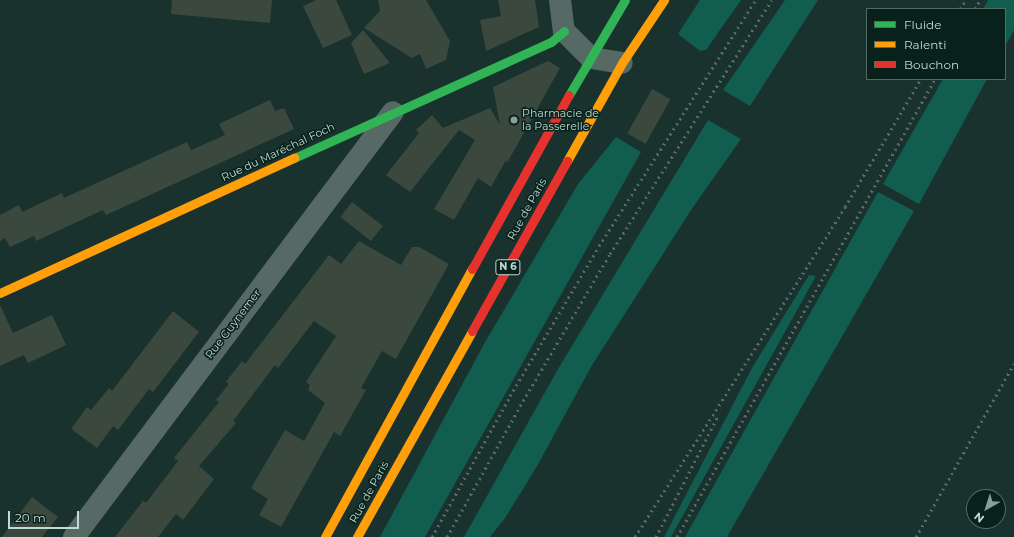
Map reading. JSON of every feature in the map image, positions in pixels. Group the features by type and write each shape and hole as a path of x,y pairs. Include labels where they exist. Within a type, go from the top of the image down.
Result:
{"main road":[{"name":"Rue de Paris","path":"325,537 591,58 625,0"},
{"name":"Rue de Paris","path":"357,537 622,63 664,0"},
{"name":"Rue du Maréchal Foch","path":"0,293 393,112 551,42 564,31"}],"street":[{"path":"560,0 564,31 591,58 622,63"},
{"name":"Rue Guynemer","path":"74,537 393,112"}],"green space":[{"path":"700,0 741,0 706,50 700,51 678,34"},
{"path":"785,0 818,0 750,106 723,90"},
{"path":"988,0 1014,0 1014,30 1006,44 1006,8 984,8"},
{"path":"942,80 986,80 919,204 883,184"},
{"path":"708,120 741,139 691,210 591,367 536,468 505,518 490,537 464,537 558,369"},
{"path":"616,137 641,152 425,537 380,537 484,344 578,184"},
{"path":"878,192 914,211 727,537 685,537"},
{"path":"809,275 816,276 671,537 664,537 752,368"}],"building":[{"path":"172,0 272,0 270,23 171,14"},
{"path":"316,0 336,0 352,35 323,48 303,6"},
{"path":"378,0 426,0 450,41 446,60 426,69 420,54 412,58 364,28 380,11"},
{"path":"498,0 535,0 539,27 486,51 480,20 501,16"},
{"path":"363,30 390,63 364,74 351,43"},
{"path":"548,61 560,68 507,163 506,160 491,187 478,178 454,220 434,209 475,140 459,130 410,192 386,175 419,133 416,130 432,115 443,128 490,108 500,125 493,87"},
{"path":"652,89 670,99 646,144 627,134"},
{"path":"270,100 275,111 284,108 294,129 106,215 103,210 36,241 34,236 10,247 5,238 0,241 0,215 19,205 22,212 62,193 64,198 187,142 191,150 225,135 219,124"},
{"path":"352,202 383,226 371,241 340,217"},
{"path":"359,241 401,265 412,247 419,247 449,264 396,359 382,351 361,388 366,390 340,436 334,432 281,527 259,515 268,499 251,488 285,430 304,441 325,403 308,390 310,385 306,382 336,336 314,321 278,368 275,365 233,421 236,423 199,466 214,479 183,520 176,514 158,537 115,537 143,501 146,503 178,461 174,458 219,402 216,400 229,384 226,382 242,361 245,364 329,255 341,264"},
{"path":"0,305 13,333 52,315 66,345 28,363 24,355 0,366"},
{"path":"173,311 199,332 153,392 149,389 118,430 113,426 97,448 71,429 87,407 91,410 109,388 112,391"},
{"path":"32,497 58,517 42,537 2,537"}],"railway":[{"path":"432,537 510,396 599,246 756,0"},
{"path":"447,537 523,401 610,254 772,0"},
{"path":"961,8 966,0"},
{"path":"976,8 980,0"},
{"path":"635,537 845,207 920,80"},
{"path":"677,537 934,80"},
{"path":"916,537 1014,364"},
{"path":"656,537 719,414"}],"traffic: fast":[{"path":"569,95 625,0"},
{"path":"294,158 551,42 564,31"}],"traffic: slow":[{"path":"567,161 622,63 664,0"},
{"path":"0,293 294,158"},
{"path":"325,537 472,269"},
{"path":"357,537 472,331"}],"traffic: jam":[{"path":"472,269 569,95"},
{"path":"472,331 567,161"}],"place":[{"name":"Pharmacie de la Passerelle","path":"514,120"}]}
